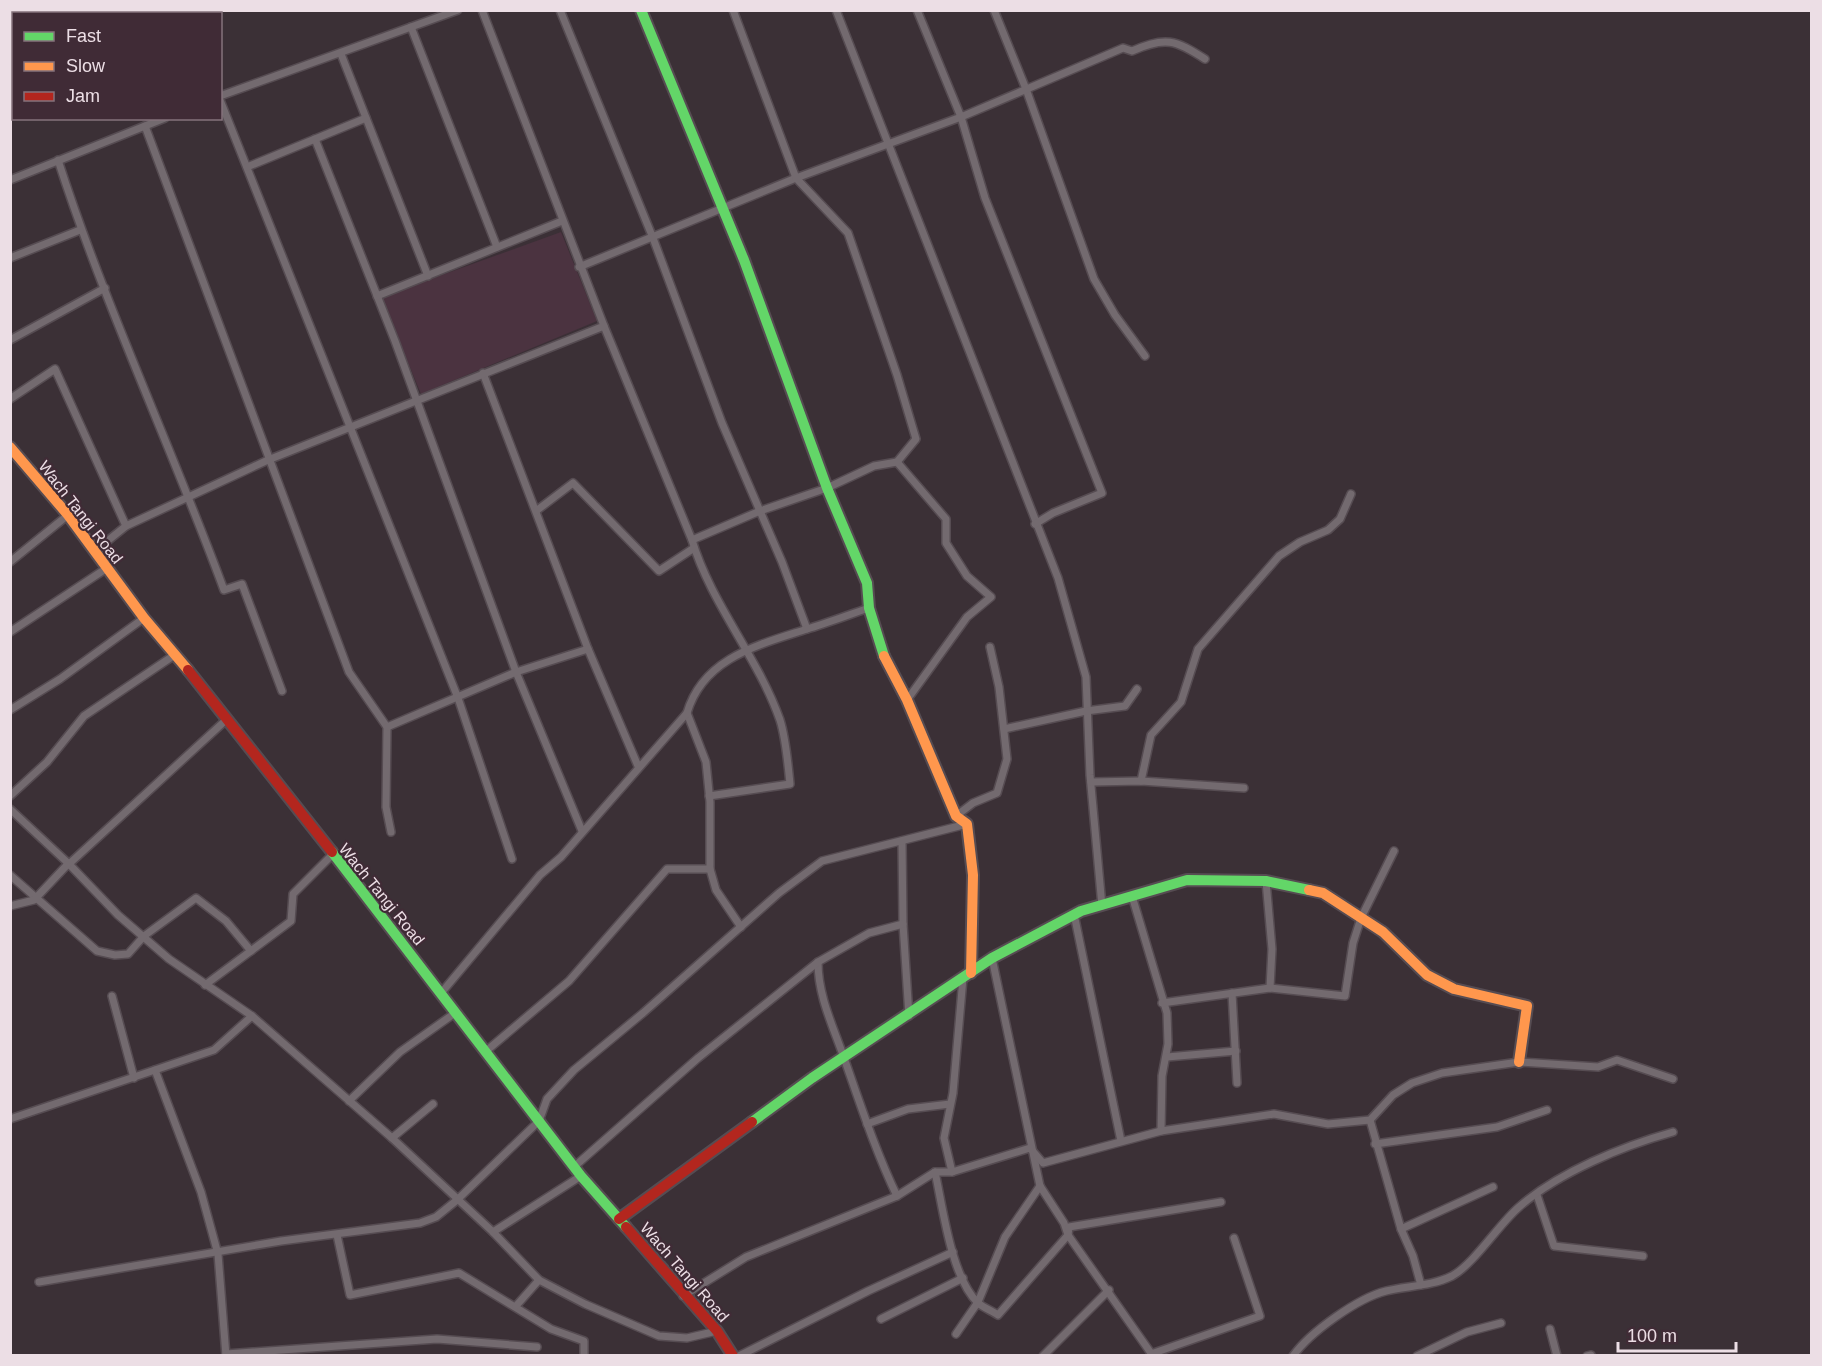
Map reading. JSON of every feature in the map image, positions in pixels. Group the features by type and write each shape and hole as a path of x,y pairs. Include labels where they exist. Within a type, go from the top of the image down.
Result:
{"street":[{"path":"222,97 458,10"},
{"path":"482,10 579,267 699,563 746,648 780,720 790,784 709,796"},
{"path":"560,10 654,238 718,412 807,629"},
{"path":"641,10 744,260 827,488 867,583 869,608 885,658 907,700 956,816 967,824 973,875 967,976 951,1104 944,1138 952,1172"},
{"path":"536,511 573,483 659,571 693,544 760,511 827,488 873,466 897,462 915,439 897,375 848,233 796,178 733,10"},
{"path":"836,10 1058,578 1073,626 1086,677 1086,711 1102,906"},
{"path":"916,10 961,117 985,198 1102,493 1053,513 1035,524"},
{"path":"994,10 1026,89 1094,279 1115,315 1145,356"},
{"path":"411,27 497,247"},
{"path":"579,267 796,178 961,117 1124,48 1132,51 1152,42 1177,41 1205,59"},
{"path":"341,54 428,276"},
{"path":"222,103 458,698 512,859"},
{"path":"247,167 366,118"},
{"path":"10,180 160,120"},
{"path":"145,126 349,672 387,727 386,807 391,832"},
{"path":"315,138 418,402 516,672 582,831"},
{"path":"58,160 80,230 190,497 224,591 242,584 282,691"},
{"path":"377,296 562,221"},
{"path":"10,258 80,230"},
{"path":"10,340 105,288"},
{"path":"95,551 126,526 268,460 350,425 418,402 483,373 604,326"},
{"path":"10,399 55,369 126,526"},
{"path":"483,373 588,649 638,766"},
{"name":"Wach Tangi Road","path":"10,447 68,515 144,618 176,654 442,992 455,1013 581,1176 683,1296 717,1331 733,1356"},
{"path":"897,462 946,519 946,543 967,576 991,597 967,617 907,700"},
{"path":"1141,782 1151,735 1181,702 1198,649 1279,556 1300,542 1328,530 1340,519 1352,494"},
{"path":"10,562 68,515"},
{"path":"10,632 106,568"},
{"path":"442,992 540,875 561,857 638,766 687,713 691,698 710,672 746,648 869,608"},
{"path":"10,710 60,679 144,618"},
{"path":"956,816 974,803 997,793 1006,759 1004,729 990,647"},
{"path":"387,727 516,672 588,649"},
{"path":"10,796 47,762 84,716 176,654"},
{"path":"1004,729 1086,711 1125,706 1137,688"},
{"path":"687,713 706,762 710,869 716,890 741,927"},
{"path":"10,906 21,905 37,897 68,864 226,720"},
{"path":"1091,782 1141,782 1244,789"},
{"path":"10,809 118,915 169,959 252,1016 392,1138 493,1232 539,1280 585,1304 659,1336 687,1338 717,1331"},
{"path":"39,1282 420,1223 436,1217 457,1200 539,1121 547,1099 574,1070 779,893 822,861 967,824"},
{"path":"902,841 903,924 909,1016"},
{"path":"1162,1003 1270,988 1345,996 1353,943 1361,918 1394,852"},
{"path":"205,985 291,921 293,894 332,855"},
{"path":"485,1052 569,981 667,869 710,869"},
{"path":"10,874 97,951 115,955 128,954 144,936 196,898 226,921 250,951"},
{"path":"619,1219 843,1057 909,1016 992,958 1074,914 1187,880 1266,880 1323,893 1383,932 1427,975 1454,989 1527,1006 1519,1062"},
{"path":"1266,880 1272,949 1270,988"},
{"path":"1132,896 1162,1003 1167,1013 1167,1057 1162,1076 1161,1131"},
{"path":"1074,914 1121,1141"},
{"path":"574,1166 698,1058 818,962 869,933 903,924"},
{"path":"992,958 1030,1148 1040,1186 1064,1223 1068,1235 1109,1290 1152,1355 1260,1316 1234,1238"},
{"path":"818,962 818,982 843,1057 877,1155 897,1196"},
{"path":"1232,993 1237,1083"},
{"path":"112,996 134,1078"},
{"path":"349,1101 400,1052 455,1013"},
{"path":"10,1119 214,1050 252,1016"},
{"path":"1167,1057 1236,1051"},
{"path":"1030,1148 1043,1163 1161,1131 1274,1114 1328,1124 1370,1120 1393,1095 1412,1083 1442,1073 1519,1062 1599,1067 1617,1060 1673,1079"},
{"path":"155,1070 201,1192 218,1254 226,1355 437,1339 537,1347"},
{"path":"392,1138 433,1104"},
{"path":"867,1124 908,1109 951,1104"},
{"path":"1376,1144 1497,1127 1547,1110"},
{"path":"1370,1120 1401,1229 1413,1256 1421,1285"},
{"path":"1293,1356 1302,1343 1331,1320 1383,1292 1421,1285 1453,1275 1518,1208 1537,1195 1631,1144 1673,1132"},
{"path":"683,1296 746,1257 897,1196 934,1172 952,1172 1030,1148"},
{"path":"934,1172 953,1252 963,1278 978,1302 998,1316 1068,1235 1069,1227 1221,1202"},
{"path":"493,1232 581,1176"},
{"path":"956,1334 978,1302 1005,1237 1040,1186"},
{"path":"1401,1229 1493,1187"},
{"path":"1537,1195 1554,1246 1643,1256"},
{"path":"338,1234 350,1295 459,1273 506,1304 516,1306 551,1329 584,1341 584,1356"},
{"path":"739,1356 868,1291 953,1252"},
{"path":"880,1319 963,1278"},
{"path":"516,1306 539,1280"},
{"path":"1043,1356 1109,1290"},
{"path":"1417,1355 1467,1332 1502,1323"},
{"path":"1550,1329 1557,1356"}],"shaded area":[{"path":"561,232 597,321 421,394 381,297"}],"traffic: fast":[{"path":"641,10 744,260 827,488 867,583 869,608 884,656"},
{"path":"332,852 581,1176 626,1227"},
{"path":"752,1122 812,1078 992,958 1081,911 1187,880 1266,881 1309,890"}],"traffic: slow":[{"path":"10,447 68,515 144,618 188,670"},
{"path":"884,656 907,700 956,816 967,824 973,875 971,973"},
{"path":"1309,890 1323,893 1383,932 1427,975 1454,989 1527,1006 1519,1062"}],"traffic: jam":[{"path":"188,670 332,852"},
{"path":"619,1219 752,1122"},
{"path":"626,1227 717,1331 733,1356"}]}
